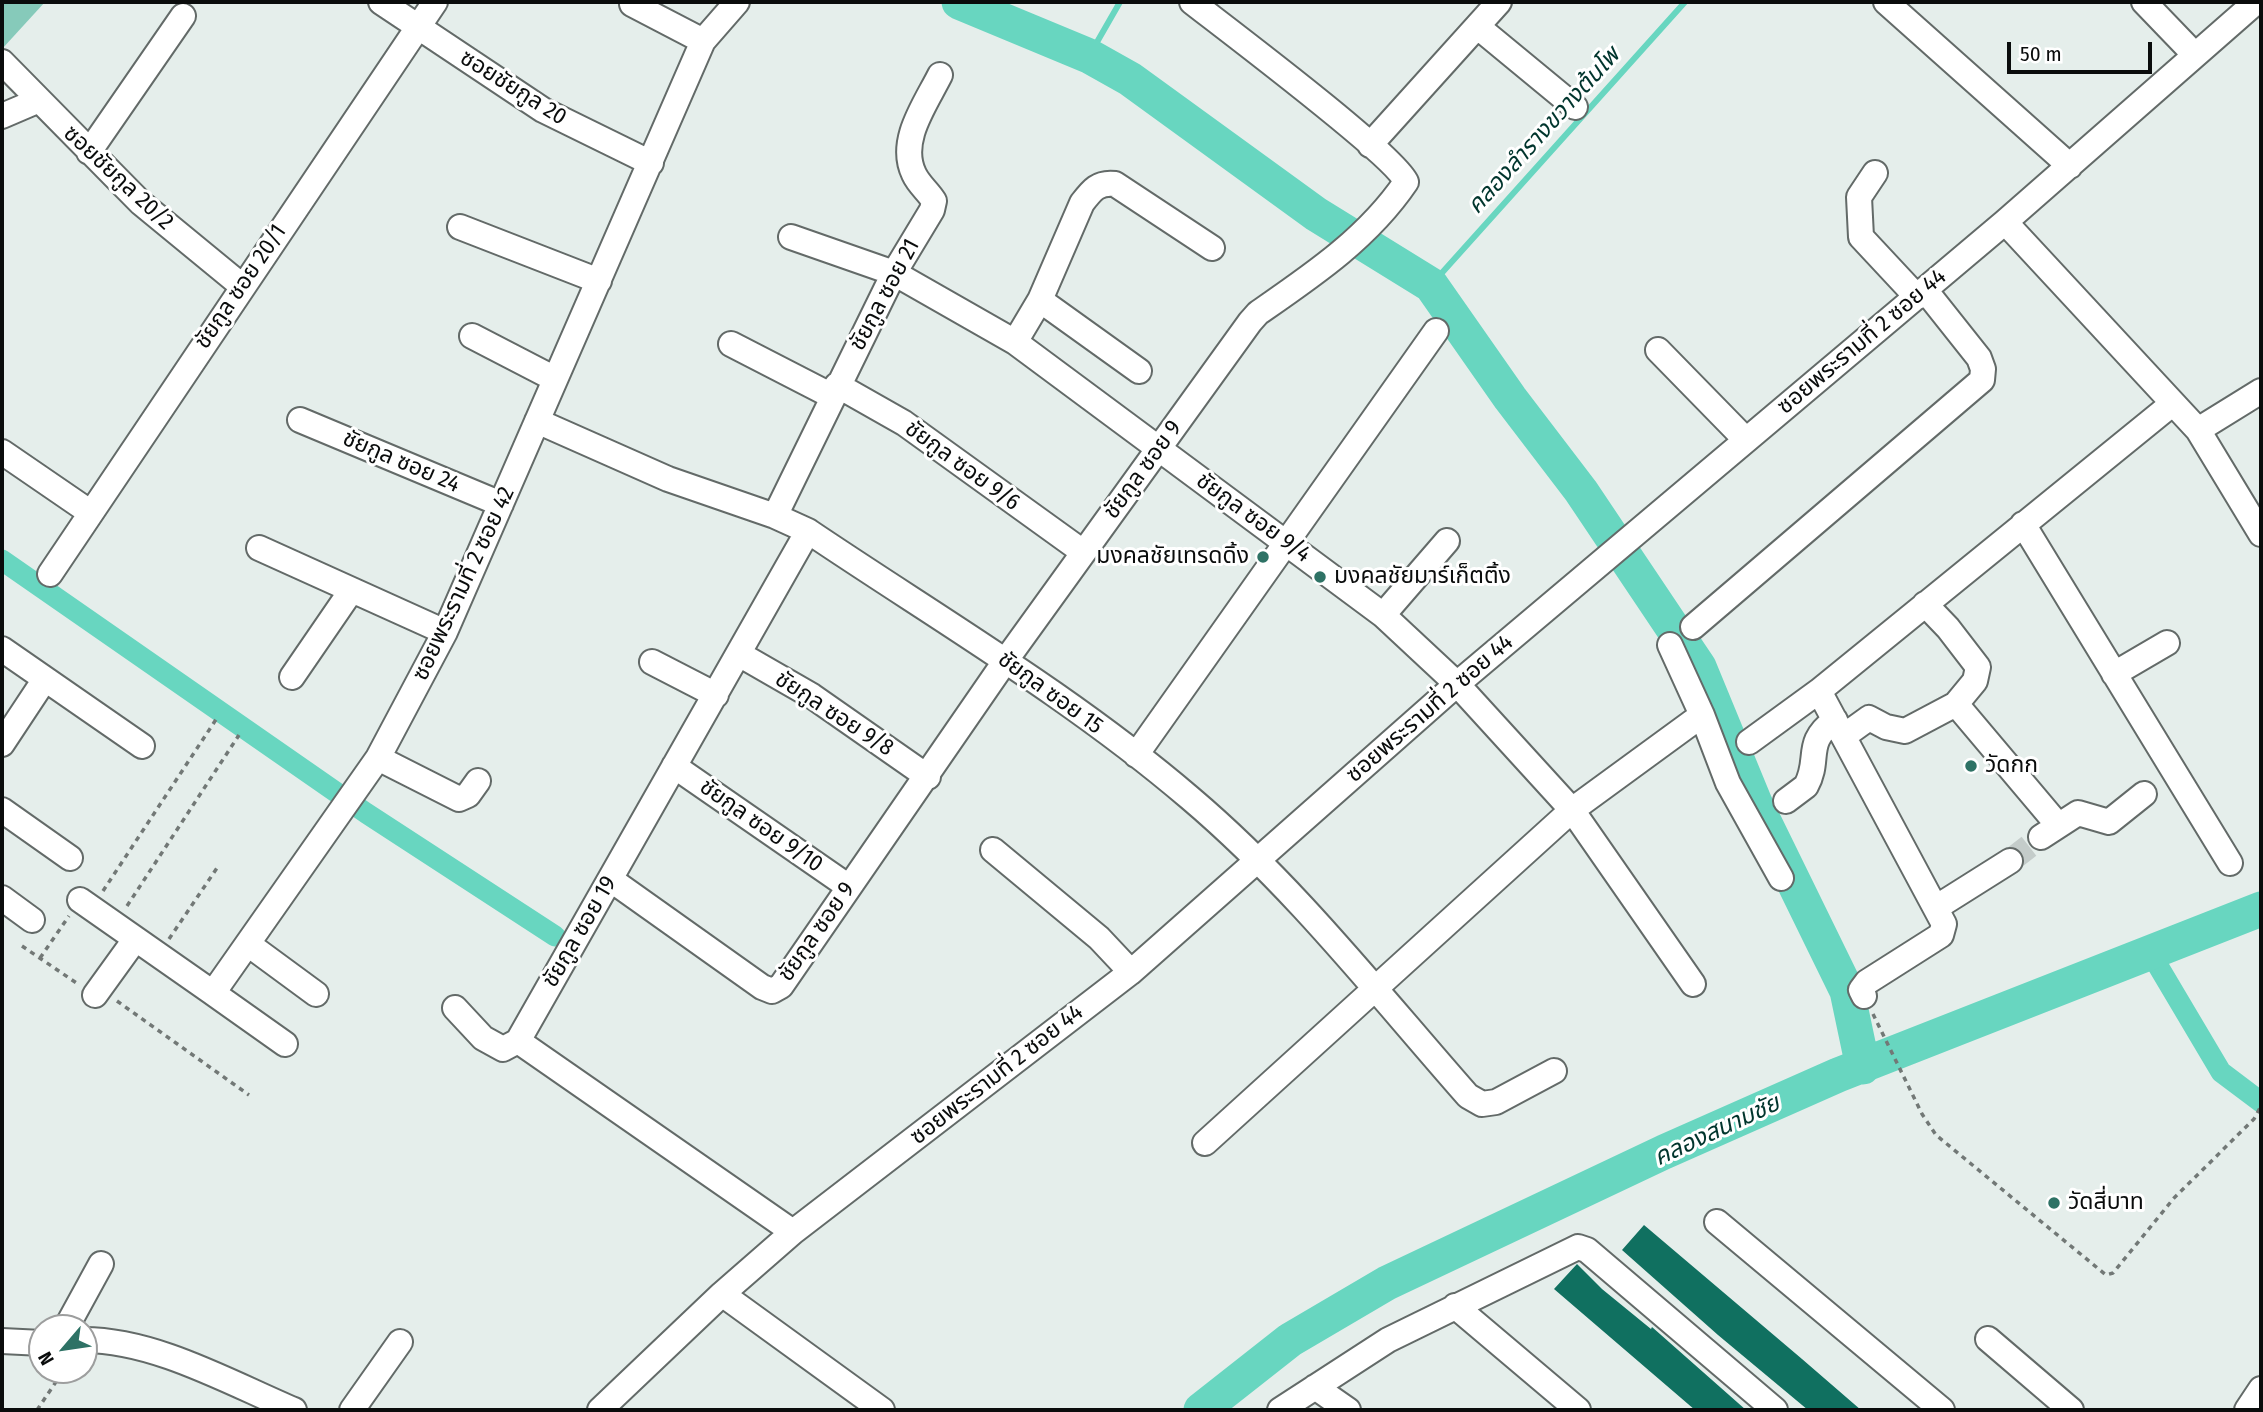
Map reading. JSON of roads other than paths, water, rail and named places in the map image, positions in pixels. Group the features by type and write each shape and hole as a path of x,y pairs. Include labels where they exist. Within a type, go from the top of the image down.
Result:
{"street":[{"name":"ซอยชัยกูล 20","path":"381,2 543,110 651,163"},
{"name":"ชัยกูล ซอย 20/1","path":"50,574 435,2"},
{"name":"ซอยพระรามที่ 2 ซอย 42","path":"213,993 378,758 445,632 703,41 737,2"},
{"path":"1370,145 1499,2"},
{"path":"1886,2 2070,166"},
{"path":"2144,2 2195,55"},
{"name":"ซอยพระรามที่ 2 ซอย 44","path":"600,1410 722,1294 793,1232 1131,972 1457,684 2005,222 2256,2"},
{"path":"632,4 703,41"},
{"name":"ชัยกูล ซอย 9","path":"610,879 762,987 772,991 781,986 1006,660 1258,313 1347,249 1375,221 1406,182 1403,173 1208,6"},
{"path":"89,152 183,16"},
{"path":"1478,27 1576,107"},
{"name":"ซอยชัยกูล 20/2","path":"2,62 37,101 141,203 242,286"},
{"name":"ชัยกูล ซอย 21","path":"775,516 834,390 894,273 932,210 934,201 914,174 909,161 910,135 940,75"},
{"path":"2,116 37,101"},
{"path":"1693,627 1982,380 1983,369 1979,358 1921,293 1861,237 1859,197 1875,173"},
{"path":"1015,342 1040,300 1082,203 1092,190 1103,183 1115,184 1212,248"},
{"path":"2005,222 2198,430 2261,534"},
{"path":"460,228 599,281"},
{"name":"ชัยกูล ซอย 9/4","path":"791,237 894,273 1015,342 1384,615 1457,684 1572,810 1693,984"},
{"path":"1040,300 1139,371"},
{"path":"1136,755 1436,331"},
{"path":"472,336 555,379"},
{"name":"ชัยกูล ซอย 9/6","path":"731,344 904,423 1083,552"},
{"path":"1658,350 1746,440"},
{"path":"2198,430 2261,391"},
{"path":"1749,742 1819,691 2172,404"},
{"name":"ชัยกูล ซอย 24","path":"300,420 501,504"},
{"name":"ชัยกูล ซอย 15","path":"537,421 668,479 775,516 808,531 1006,660 1191,798 1259,860 1468,1096 1482,1104 1496,1102 1554,1071"},
{"path":"2,452 91,513"},
{"path":"2023,524 2230,863"},
{"name":"ชัยกูล ซอย 19","path":"517,1041 808,531"},
{"path":"1384,615 1447,541"},
{"path":"259,548 445,632"},
{"path":"292,677 352,591"},
{"path":"1786,801 1806,786 1815,743 1821,730 1840,728 1869,718 1886,727 1905,730 1956,704 1975,681 1978,667 1948,628 1925,604"},
{"path":"2114,674 2167,643"},
{"path":"1670,645 1702,715 1728,783 1781,878"},
{"path":"2,649 142,746"},
{"name":"ชัยกูล ซอย 9/8","path":"739,654 812,696 928,776"},
{"path":"652,662 716,695"},
{"path":"2,744 46,679"},
{"path":"1819,691 1944,924 1941,935 1874,976 1861,990 1864,996"},
{"path":"1956,704 2049,831 2078,813 2109,822 2144,794"},
{"path":"1205,1143 1572,810 1702,715"},
{"path":"378,758 459,799 468,794 478,781"},
{"name":"ชัยกูล ซอย 9/10","path":"674,765 849,887"},
{"path":"2,810 70,858"},
{"path":"993,850 1099,938 1131,972"},
{"path":"1937,907 2010,861"},
{"path":"2,898 32,920"},
{"path":"86,904 134,941 285,1044"},
{"path":"97,992 134,941"},
{"path":"247,944 316,994"},
{"path":"455,1008 492,1045 503,1049 517,1041 793,1232"},
{"path":"1717,1222 1942,1410"},
{"path":"1280,1410 1388,1340 1578,1247 1587,1250 1775,1410"},
{"path":"74,1314 101,1264"},
{"path":"722,1294 882,1410"},
{"path":"1455,1306 1578,1410"},
{"path":"1988,1339 2071,1410"},
{"path":"2,1340 28,1342"},
{"path":"98,1340 141,1346 294,1410"},
{"path":"352,1410 400,1342"},
{"path":"1315,1387 1348,1410"},
{"path":"2247,1410 2261,1389"}],"waterway":[{"path":"959,2 1089,56 1130,79 1316,214 1431,285 1510,398 1581,491 1699,667 1755,803 1847,991 1863,1067"},
{"path":"1089,56 1120,2"},
{"name":"คลองลำรางขวางต้นโพ","path":"1431,285 1685,2"},
{"path":"2,560 366,813 555,936"},
{"name":"คลองสนามชัย","path":"1201,1410 1290,1340 1387,1283 1664,1152 1838,1075 2261,909"},
{"path":"2151,954 2221,1072 2261,1102"}],"tunnel":[{"path":"2010,861 2041,837"}],"place":[{"name":"มงคลชัยเทรดดิ้ง","path":"1263,557"},
{"name":"มงคลชัยมาร์เก็ตติ้ง","path":"1320,577"},
{"name":"วัดกก","path":"1971,766"},
{"name":"วัดสี่บาท","path":"2054,1203"}]}
